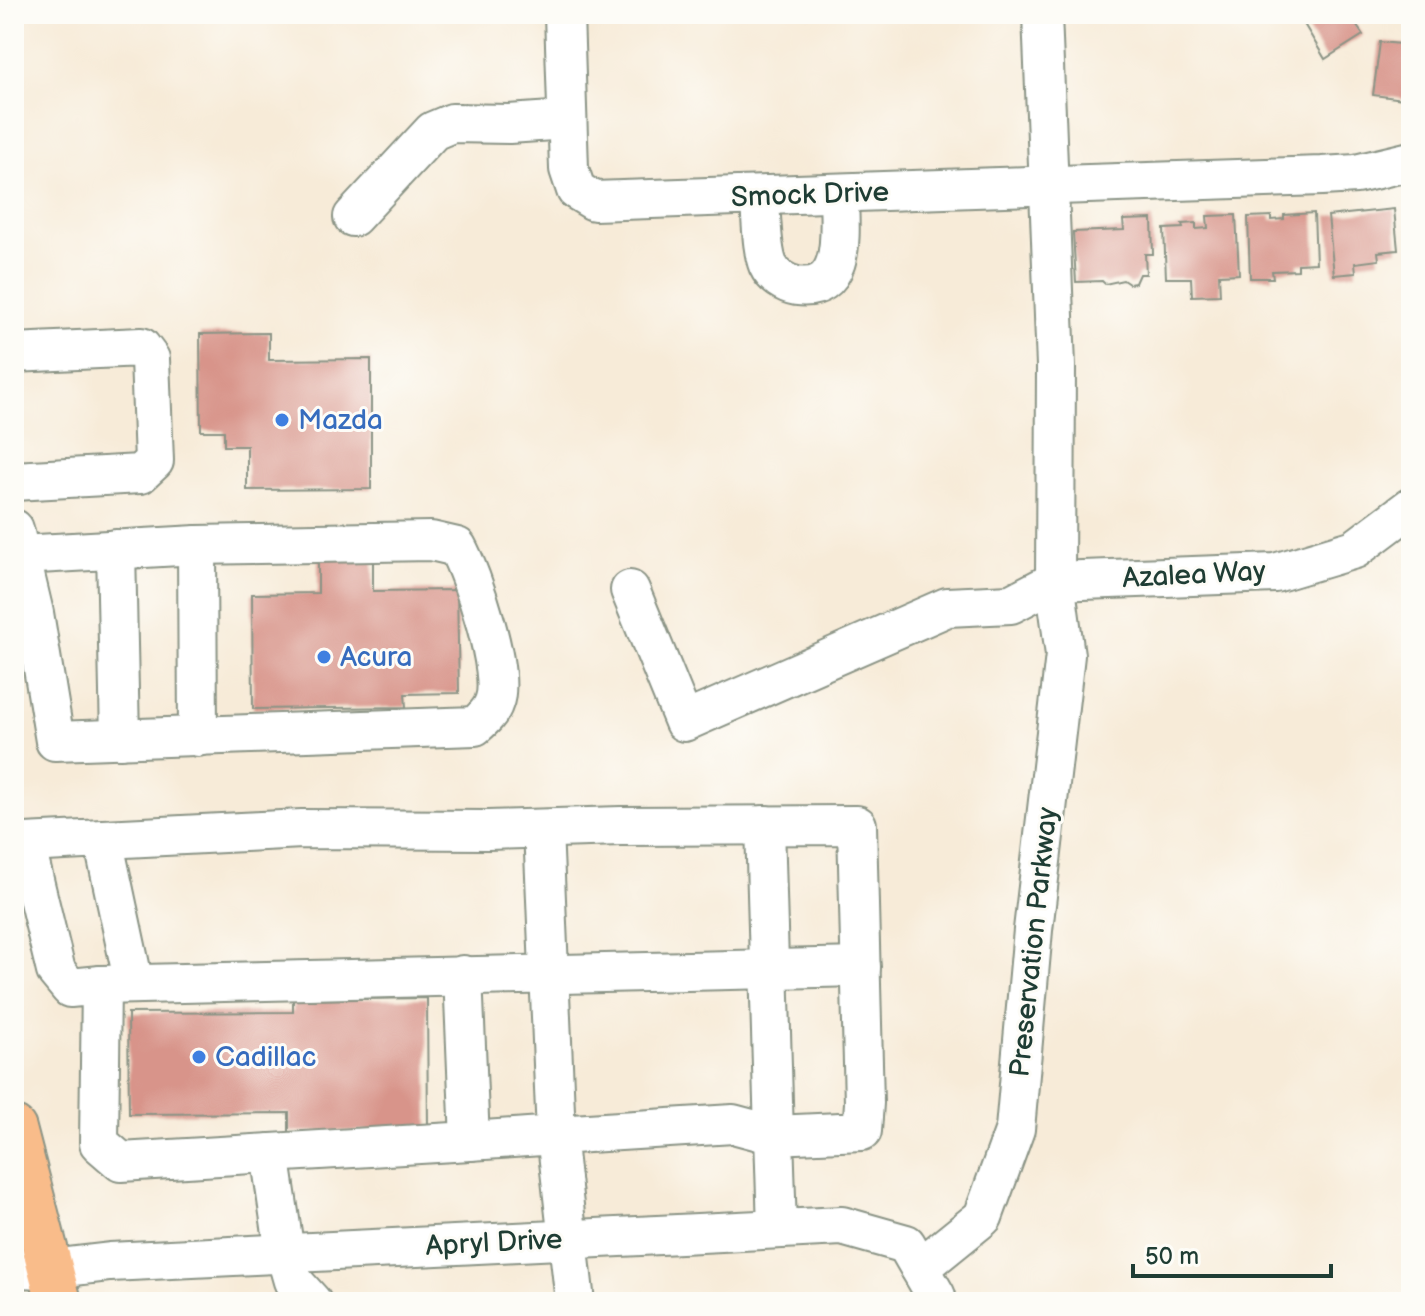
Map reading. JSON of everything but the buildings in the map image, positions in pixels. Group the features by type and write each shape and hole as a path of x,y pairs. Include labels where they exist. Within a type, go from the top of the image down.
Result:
{"main road":[{"path":"14,1129 41,1280"}],"street":[{"path":"353,217 433,131 452,123 509,124 567,120 564,14"},
{"path":"1042,14 1047,187"},
{"name":"Smock Drive","path":"567,120 569,169 576,190 594,201 1356,174 1411,161"},
{"name":"Preservation Parkway","path":"920,1268 983,1217 1015,1129 1035,915 1065,655 1055,581 1056,366 1047,187"},
{"path":"759,196 767,263 784,282 797,286 816,285 831,276 839,254 839,194"},
{"path":"14,353 141,347 150,359 154,461 140,474 14,481"},
{"name":"Azalea Way","path":"1055,581 1275,573 1355,549 1411,507"},
{"path":"431,541 457,547 467,564 493,653 497,682 495,700 486,716 475,726 55,741 34,613 17,542 116,549 431,541"},
{"path":"197,545 198,737"},
{"path":"116,549 120,739"},
{"path":"630,590 684,722 947,607 1011,604 1055,581"},
{"path":"765,825 777,1229"},
{"path":"103,839 117,985 99,1143 121,1162 733,1124 774,1135 862,1131 864,1103 861,967 857,825 302,829 20,842 56,971 70,988 117,985 463,975 861,967"},
{"path":"543,829 556,1135 575,1302"},
{"path":"463,975 470,1141"},
{"path":"270,1153 285,1253 293,1281 312,1302"},
{"name":"Apryl Drive","path":"41,1280 110,1262 842,1226 906,1244 936,1296 936,1302"}],"place":[{"name":"Mazda","path":"282,420"},
{"name":"Acura","path":"324,657"},
{"name":"Cadillac","path":"199,1057"}]}
